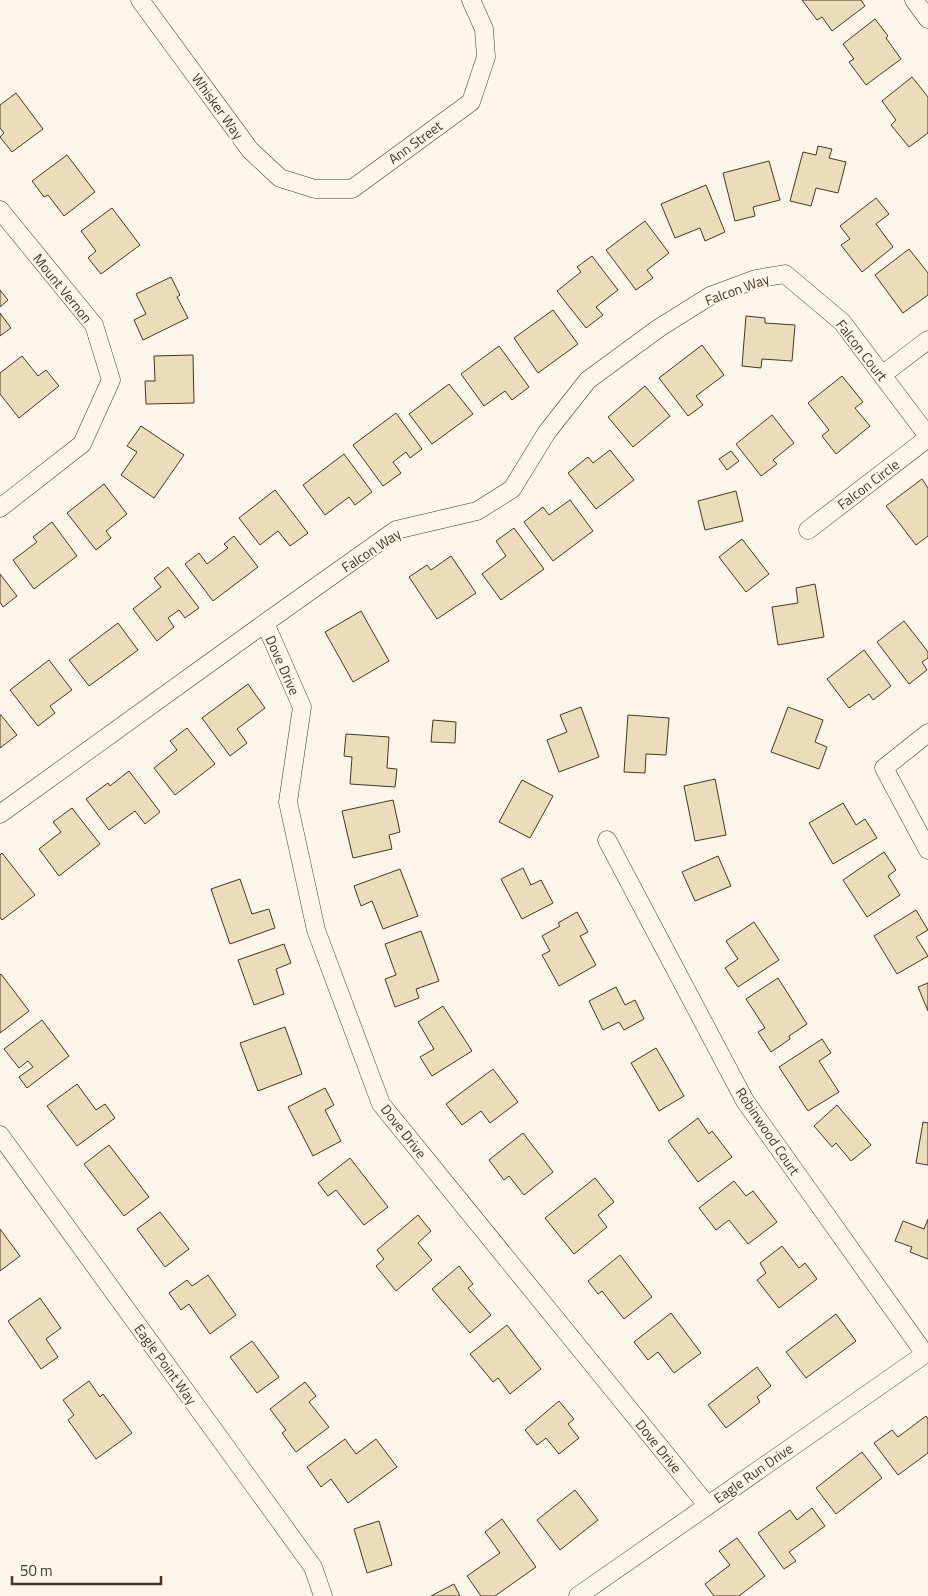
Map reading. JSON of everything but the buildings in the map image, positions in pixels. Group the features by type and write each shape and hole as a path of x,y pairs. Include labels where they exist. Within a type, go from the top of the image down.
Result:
{"street":[{"name":"Whisker Way","path":"140,0 250,150 280,178 315,189"},
{"name":"Ann Street","path":"315,189 352,189 470,102 486,57 484,29 471,0"},
{"path":"914,0 927,15"},
{"name":"Mount Vernon","path":"0,210 94,326 111,380 82,444 0,508"},
{"name":"Falcon Court","path":"785,274 842,322 928,437"},
{"name":"Falcon Way","path":"0,814 396,530 477,511 512,488 547,432 588,380 659,328 710,296 756,279 785,274"},
{"path":"882,374 928,340"},
{"name":"Falcon Circle","path":"808,530 928,437"},
{"name":"Dove Drive","path":"264,623 302,707 288,802 316,930 381,1104 707,1505"},
{"path":"928,733 884,768 928,850"},
{"name":"Robinwood Court","path":"607,840 745,1101 927,1353"},
{"name":"Eagle Point Way","path":"0,1135 313,1567 323,1596"},
{"name":"Eagle Run Drive","path":"578,1596 927,1353"}]}
